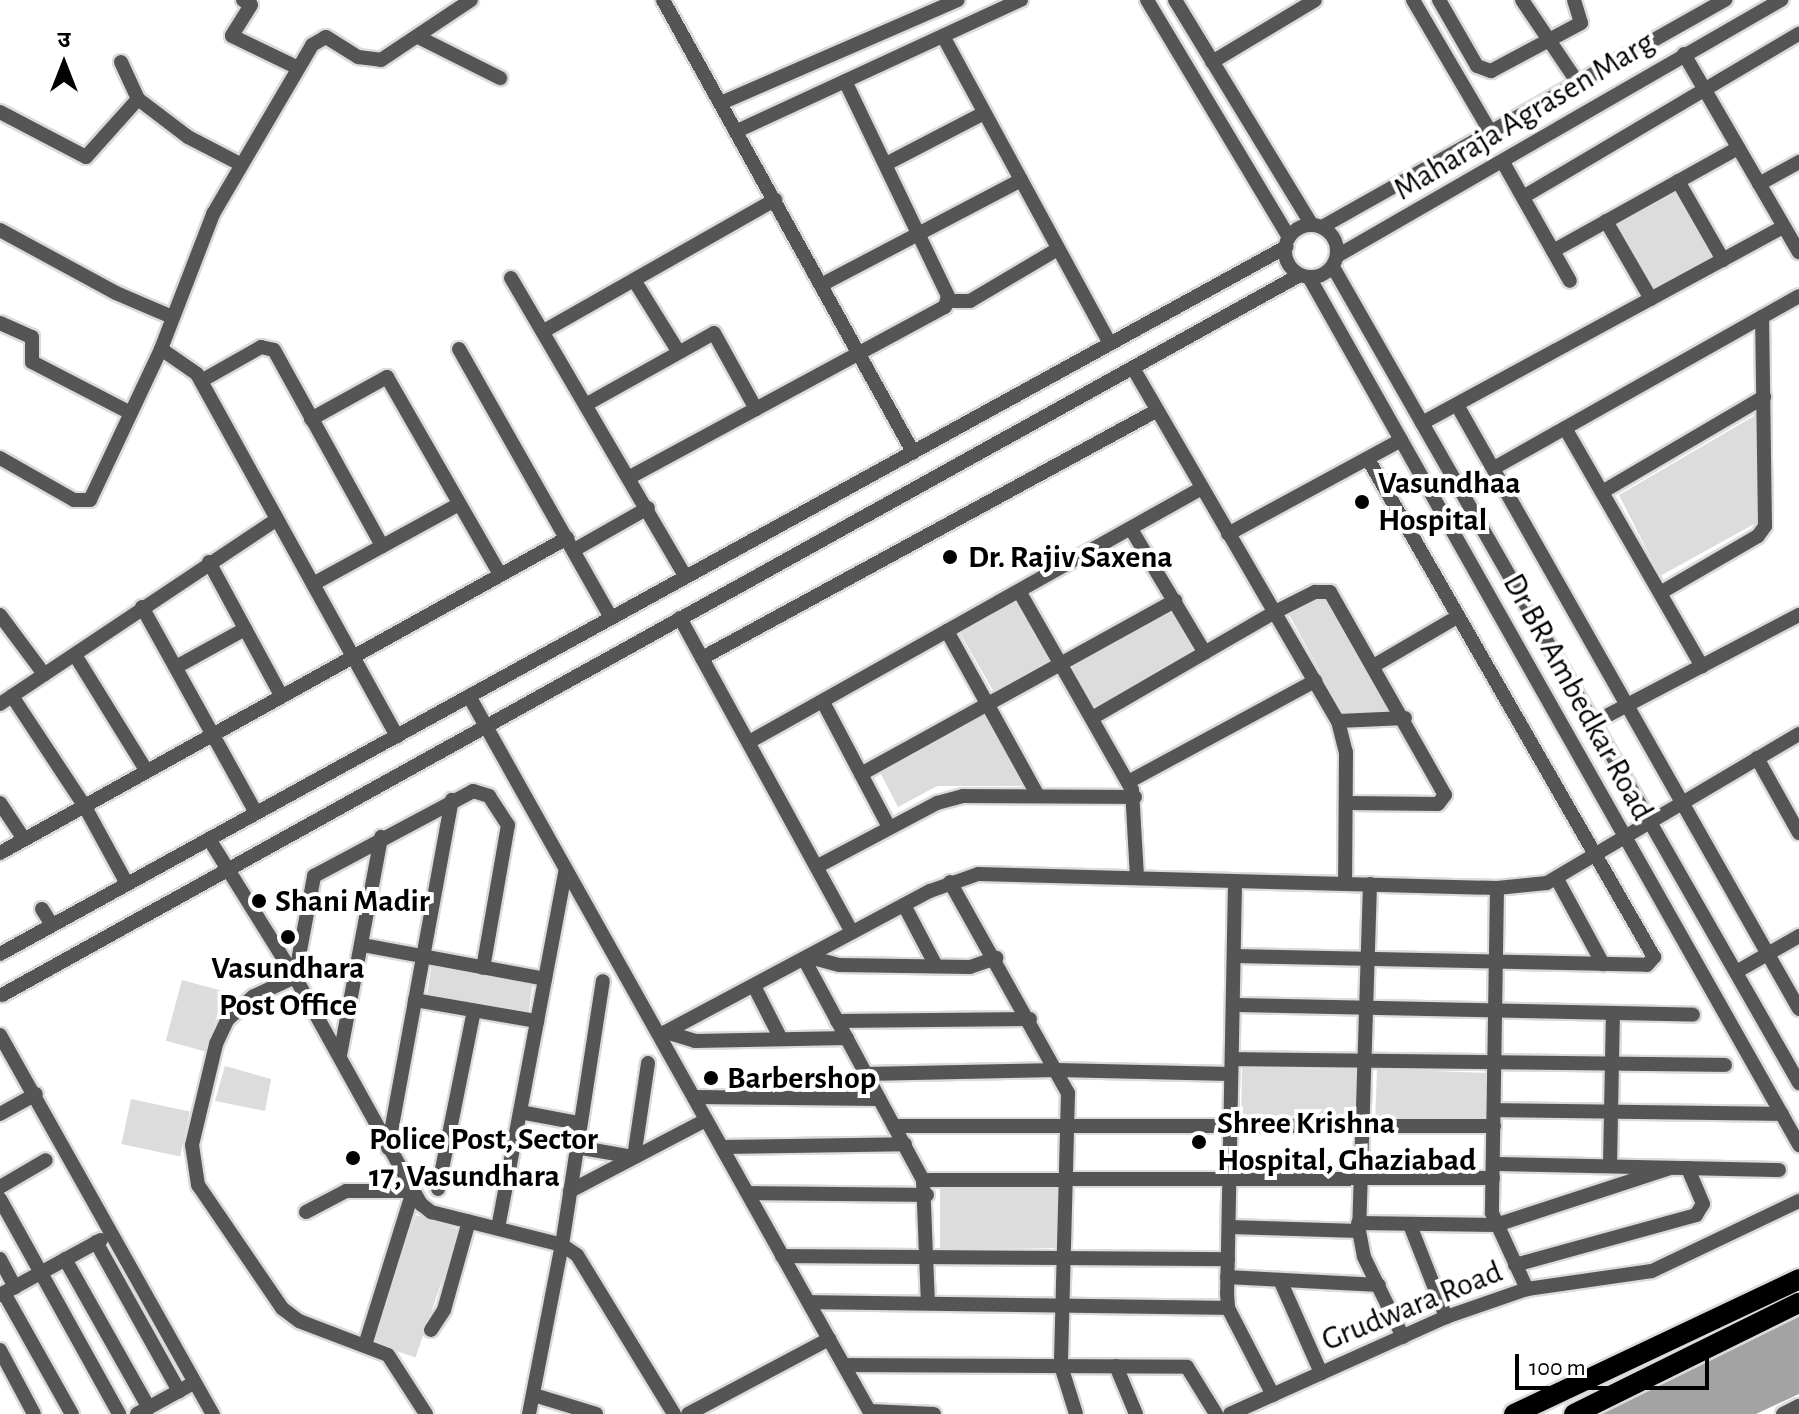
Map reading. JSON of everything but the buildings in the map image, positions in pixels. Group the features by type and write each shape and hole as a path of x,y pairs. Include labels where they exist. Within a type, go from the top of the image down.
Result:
{"highway":[{"path":"1514,1414 1799,1279"},
{"path":"1574,1414 1799,1303"}],"street":[{"path":"243,0 251,5 232,36 296,67"},
{"path":"0,458 74,500 90,500 161,349 196,250 240,164 296,67 320,37 334,39 370,60 392,56 471,0"},
{"path":"663,0 913,452"},
{"path":"721,103 958,0"},
{"path":"737,131 1021,0"},
{"path":"1147,0 1287,242 1288,264 1305,276"},
{"path":"1,991 227,870 1133,368 1335,261 1337,243 1317,226 1175,0"},
{"path":"1212,62 1315,0"},
{"path":"1413,0 1491,133"},
{"path":"1439,0 1477,66 1485,71 1581,23 1574,0"},
{"path":"1522,0 1578,83"},
{"name":"Maharaja Agrasen Marg","path":"1317,226 1491,133 1725,0"},
{"name":"Maharaja Agrasen Marg","path":"1335,261 1781,0"},
{"path":"1523,197 1799,34"},
{"path":"943,36 1110,344"},
{"path":"418,37 500,78"},
{"path":"1684,54 1799,252"},
{"path":"121,62 138,99 188,137 240,164"},
{"path":"845,81 948,301"},
{"path":"0,112 86,157 138,99"},
{"path":"886,164 984,113"},
{"path":"1553,251 1738,148"},
{"path":"1759,184 1799,162"},
{"path":"1504,164 1570,281"},
{"path":"821,285 1021,180"},
{"path":"1678,181 1723,260"},
{"path":"544,331 775,200"},
{"path":"1606,221 1651,299"},
{"path":"0,954 1110,344 1317,226"},
{"path":"1422,423 1783,227"},
{"path":"0,230 116,293 172,317"},
{"path":"630,477 858,354 948,301 970,301 1058,249"},
{"name":"Dr BR Ambedkar Road","path":"1335,261 1422,423 1799,1083"},
{"name":"Dr BR Ambedkar Road","path":"1305,276 1401,440 1799,1145"},
{"path":"511,278 686,577"},
{"path":"634,280 678,351"},
{"path":"1494,468 1799,296"},
{"path":"1660,593 1758,536 1765,526 1762,317"},
{"path":"0,323 32,337 32,362 131,413"},
{"path":"587,404 705,336 720,337 756,409"},
{"path":"201,381 261,347 271,347 382,546"},
{"path":"161,349 192,368 201,381 397,736"},
{"path":"459,349 611,618"},
{"path":"1133,368 1200,489 1338,721 1348,803 1345,883"},
{"path":"311,419 387,377 500,574"},
{"path":"1602,492 1764,397"},
{"path":"1457,405 1799,1009"},
{"path":"702,658 1156,411"},
{"path":"1565,428 1702,666"},
{"path":"1228,534 1401,440"},
{"path":"1234,956 1647,965 1654,957 1594,859 1368,459"},
{"path":"749,742 1200,489"},
{"path":"313,584 459,504"},
{"path":"0,853 500,574 648,508"},
{"path":"127,884 84,805 6,700 276,520"},
{"path":"1131,529 1205,653"},
{"path":"209,562 281,695"},
{"path":"1019,591 1135,797 1137,878"},
{"path":"1092,718 1275,612 1315,592 1330,592 1405,718 1444,801 1348,803"},
{"path":"861,774 1175,601"},
{"path":"142,607 256,813"},
{"path":"0,615 44,674"},
{"path":"1593,723 1799,615"},
{"path":"1375,665 1457,617"},
{"path":"680,618 852,932"},
{"path":"176,667 245,629"},
{"path":"947,631 1037,794"},
{"path":"75,655 146,770"},
{"path":"1128,782 1315,681"},
{"path":"469,696 663,1034 706,1120 871,1413 934,1414"},
{"path":"823,702 889,827"},
{"path":"1338,721 1405,718"},
{"path":"663,1034 904,905 950,882 978,874 1497,888 1557,879 1626,840 1682,800 1799,734"},
{"path":"1757,758 1799,833"},
{"path":"295,977 314,876 452,800 482,792 508,825 483,968"},
{"path":"818,866 889,827 963,796 1037,794 1135,797"},
{"path":"388,1148 452,800"},
{"path":"0,803 24,839"},
{"path":"340,1055 381,837"},
{"path":"209,839 295,977 413,1191 431,1212 562,1245 588,1266 674,1414"},
{"path":"498,1228 566,869"},
{"path":"1557,879 1603,964"},
{"path":"950,882 996,958 1068,1093 1061,1366 1074,1413"},
{"path":"1235,883 1228,1308 1273,1395"},
{"path":"1370,884 1358,1178 1359,1227 1379,1285 1403,1337"},
{"path":"1497,888 1493,1171 1496,1225 1527,1289"},
{"path":"904,905 936,966"},
{"path":"42,909 52,925"},
{"path":"1736,972 1799,936"},
{"path":"362,945 545,979"},
{"path":"806,958 839,965 970,967 996,958"},
{"path":"806,958 923,1180 927,1195 928,1303"},
{"path":"295,977 254,996 227,1020 196,1116 194,1170 198,1185 282,1308 299,1321 365,1345 397,1364 426,1414"},
{"path":"529,1414 562,1245 603,981"},
{"path":"754,986 781,1039"},
{"path":"415,1000 537,1021"},
{"path":"1233,1005 1693,1015"},
{"path":"438,1189 474,1011"},
{"path":"1610,1166 1613,1013"},
{"path":"837,1021 1030,1019"},
{"path":"663,1034 695,1041 847,1038"},
{"path":"0,1035 36,1094 213,1414"},
{"path":"865,1074 1364,1062 1725,1065"},
{"path":"634,1157 648,1063"},
{"path":"0,1114 36,1094"},
{"path":"694,1097 879,1099"},
{"path":"1494,1110 1782,1114"},
{"path":"520,1112 579,1123"},
{"path":"570,1191 706,1120"},
{"path":"894,1126 1069,1122 1494,1126"},
{"path":"723,1147 905,1144"},
{"path":"576,1147 634,1157"},
{"path":"0,1187 46,1160"},
{"path":"923,1180 1358,1178 1610,1166 1779,1170"},
{"path":"1230,1227 1496,1225 1670,1168"},
{"path":"1515,1265 1696,1215 1703,1204 1688,1168"},
{"path":"306,1212 346,1191 413,1191"},
{"path":"365,1345 413,1191"},
{"path":"748,1193 927,1195"},
{"path":"0,1199 119,1414"},
{"name":"Grudwara Road","path":"1230,1414 1446,1317 1527,1289 1652,1271 1799,1201"},
{"path":"431,1330 444,1310 469,1221"},
{"path":"1410,1225 1446,1317"},
{"path":"6,1292 111,1234"},
{"path":"65,1259 143,1411 184,1389 96,1242"},
{"path":"782,1256 1228,1259"},
{"path":"0,1259 6,1292 72,1414"},
{"path":"1227,1277 1379,1285"},
{"path":"1280,1280 1321,1373"},
{"path":"809,1302 1228,1308"},
{"path":"688,1414 829,1339"},
{"path":"0,1350 34,1414"},
{"path":"844,1365 1191,1368 1216,1414"},
{"path":"1116,1366 1136,1414"},
{"path":"534,1395 596,1414"},
{"path":"1783,1414 1799,1406"}],"shaded area":[{"path":"1673,192 1711,255 1656,288 1618,225"},
{"path":"1754,416 1758,522 1660,576 1619,495"},
{"path":"1327,591 1396,711 1342,711 1288,613"},
{"path":"1017,602 1050,659 994,692 961,634"},
{"path":"1171,609 1195,651 1095,709 1071,667"},
{"path":"987,715 1026,786 937,786 898,807 881,774"},
{"path":"432,963 534,979 528,1014 427,998"},
{"path":"182,980 224,991 207,1052 166,1041"},
{"path":"225,1066 271,1079 265,1111 215,1101"},
{"path":"1242,1068 1361,1070 1360,1117 1241,1115"},
{"path":"1377,1069 1489,1073 1487,1120 1375,1116"},
{"path":"131,1099 190,1111 180,1156 121,1144"},
{"path":"940,1186 1063,1186 1063,1248 940,1248"},
{"path":"416,1215 459,1230 416,1358 372,1343"},
{"path":"1799,1303 1799,1394 1756,1414 1562,1414"}],"place":[{"name":"Vasundhaa Hospital","path":"1362,502"},
{"name":"Dr. Rajiv Saxena","path":"950,557"},
{"name":"Shani Madir","path":"259,901"},
{"name":"Vasundhara Post Office","path":"288,937"},
{"name":"Barbershop","path":"711,1078"},
{"name":"Shree Krishna Hospital, Ghaziabad","path":"1199,1142"},
{"name":"Police Post, Sector 17, Vasundhara","path":"353,1158"}]}
